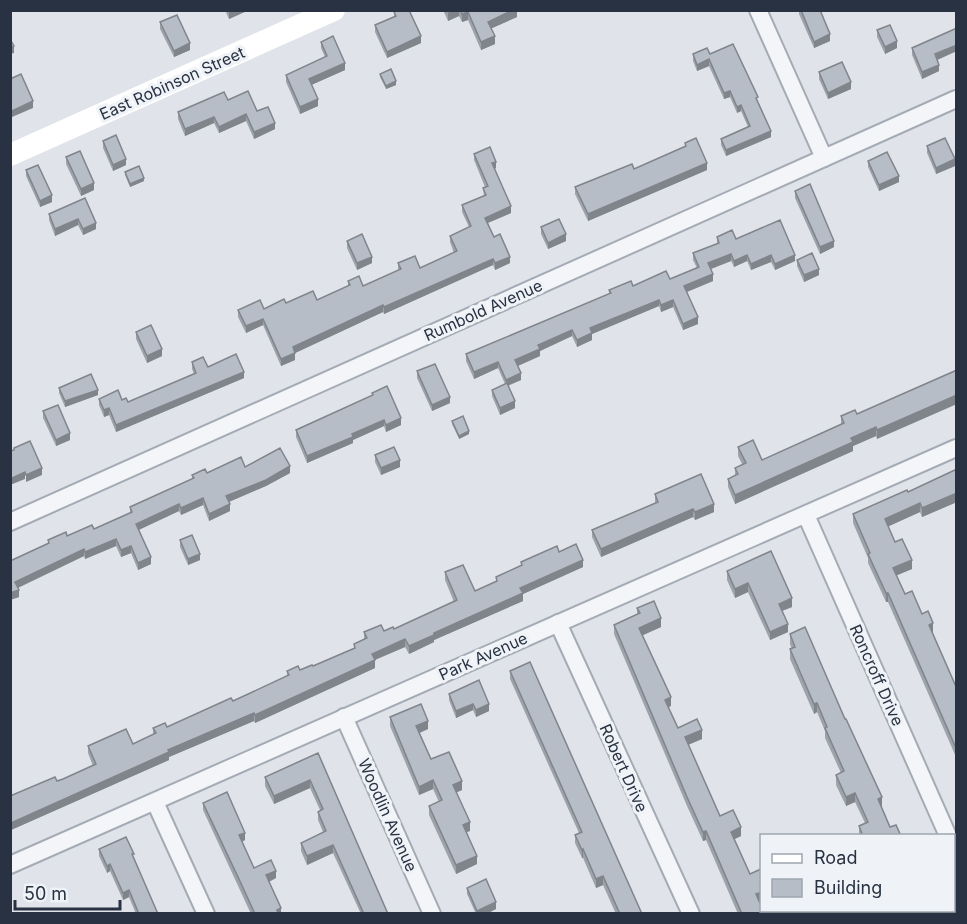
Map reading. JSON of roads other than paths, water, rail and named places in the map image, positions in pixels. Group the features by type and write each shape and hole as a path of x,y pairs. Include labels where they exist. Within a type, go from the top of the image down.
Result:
{"street":[{"name":"East Robinson Street","path":"10,155 334,10"},
{"path":"758,10 824,158"},
{"name":"Rumbold Avenue","path":"10,522 957,99"},
{"name":"Park Avenue","path":"10,865 957,448"},
{"name":"Roncroff Drive","path":"806,515 947,834"},
{"name":"Robert Drive","path":"558,623 691,914"},
{"name":"Woodlin Avenue","path":"344,717 432,914"},
{"path":"155,802 206,914"}]}
